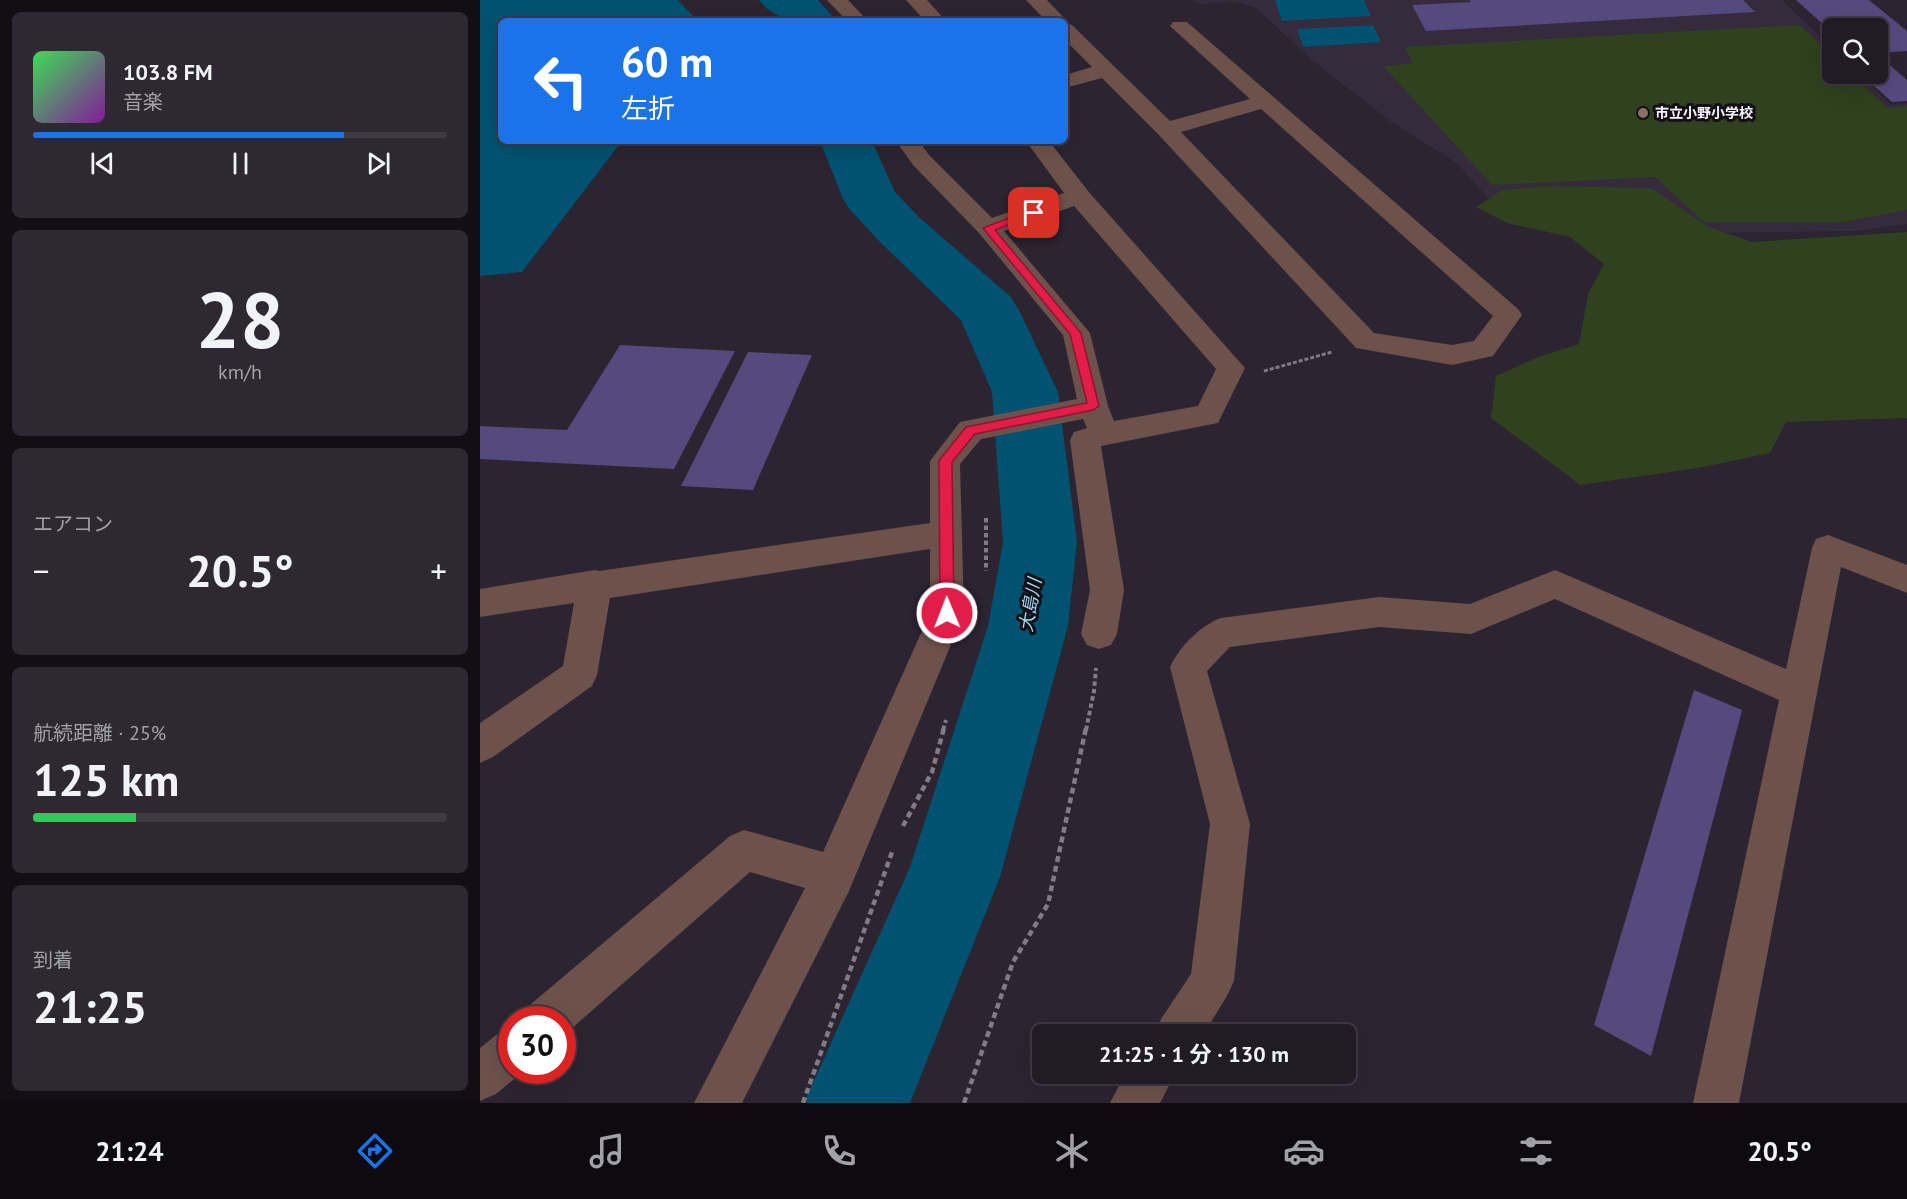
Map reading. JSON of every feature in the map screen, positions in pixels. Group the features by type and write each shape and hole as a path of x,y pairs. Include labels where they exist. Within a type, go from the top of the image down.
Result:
{"street":[{"path":"837,0 855,18"},
{"path":"916,0 933,18"},
{"path":"1036,0 1054,18"},
{"path":"1068,32 1166,129 1366,341 1452,355 1483,349 1508,315 1180,26"},
{"path":"1068,81 1106,70"},
{"path":"1166,129 1266,101"},
{"path":"910,144 921,160 988,228 1076,333 1099,420 1085,440 1107,590 1099,634"},
{"path":"717,1103 834,876 947,613 945,461 971,430 1099,420 1208,415 1231,368 1079,196 1039,144"},
{"path":"988,228 1079,196"},
{"path":"480,603 595,584 946,534"},
{"path":"1716,1103 1828,548 1907,579"},
{"path":"480,745 579,675 595,584"},
{"path":"1184,1024 1212,981 1230,824 1188,667 1221,633 1379,612 1471,619 1555,584 1799,692"},
{"path":"563,1006 744,850 834,876"},
{"path":"480,1078 498,1063"},
{"path":"1133,1103 1145,1084"}],"path":[{"path":"964,1103 1013,962 1048,904 1094,691 1099,634"}],"shaded area":[{"name":"市立小野小学校","path":"1191,0 1782,0 1822,38 1822,84 1869,84 1891,105 1907,103 1907,224 1855,231 1707,233 1490,201 1458,164 1390,121 1312,60 1255,7 1234,2 1200,4"}],"green space":[{"name":"市立小野小学校","path":"1800,25 1822,46 1822,84 1862,84 1888,108 1907,106 1907,210 1843,222 1704,222 1655,177 1492,185 1383,66 1413,63 1405,47"},
{"path":"1551,186 1651,188 1707,226 1752,242 1907,232 1907,418 1786,422 1770,453 1698,468 1580,485 1491,418 1496,376 1538,357 1579,344 1588,294 1604,264 1570,237 1507,223 1476,207 1502,190"}],"water":[{"path":"480,0 678,0 695,18 498,18 498,144 620,144 522,272 480,276"},
{"path":"1275,0 1364,0 1371,16 1282,21"},
{"path":"1373,25 1381,42 1303,47 1297,29"}],"building":[{"path":"1470,0 1743,0 1755,12 1426,31 1412,5 1471,2"},
{"path":"1796,0 1869,0 1907,31 1907,51 1888,52 1888,18 1822,18 1822,23"},
{"path":"1888,64 1907,80 1907,101 1892,102 1872,84 1888,84"},
{"path":"620,345 735,351 674,469 480,459 480,426 567,430"},
{"path":"748,352 812,355 753,490 681,486"},
{"path":"1694,690 1742,710 1651,1056 1594,1025"}],"waterway":[{"name":"大島川","path":"781,0 806,11 812,18"},
{"name":"大島川","path":"847,144 870,199 900,230 988,310 1025,392 1040,542 1028,626 953,877 857,1103"}],"place":[{"name":"市立小野小学校","path":"1643,113"}],"route":[{"path":"947,613 945,461 971,430 1093,406 1076,333 988,228 1034,213"}]}
